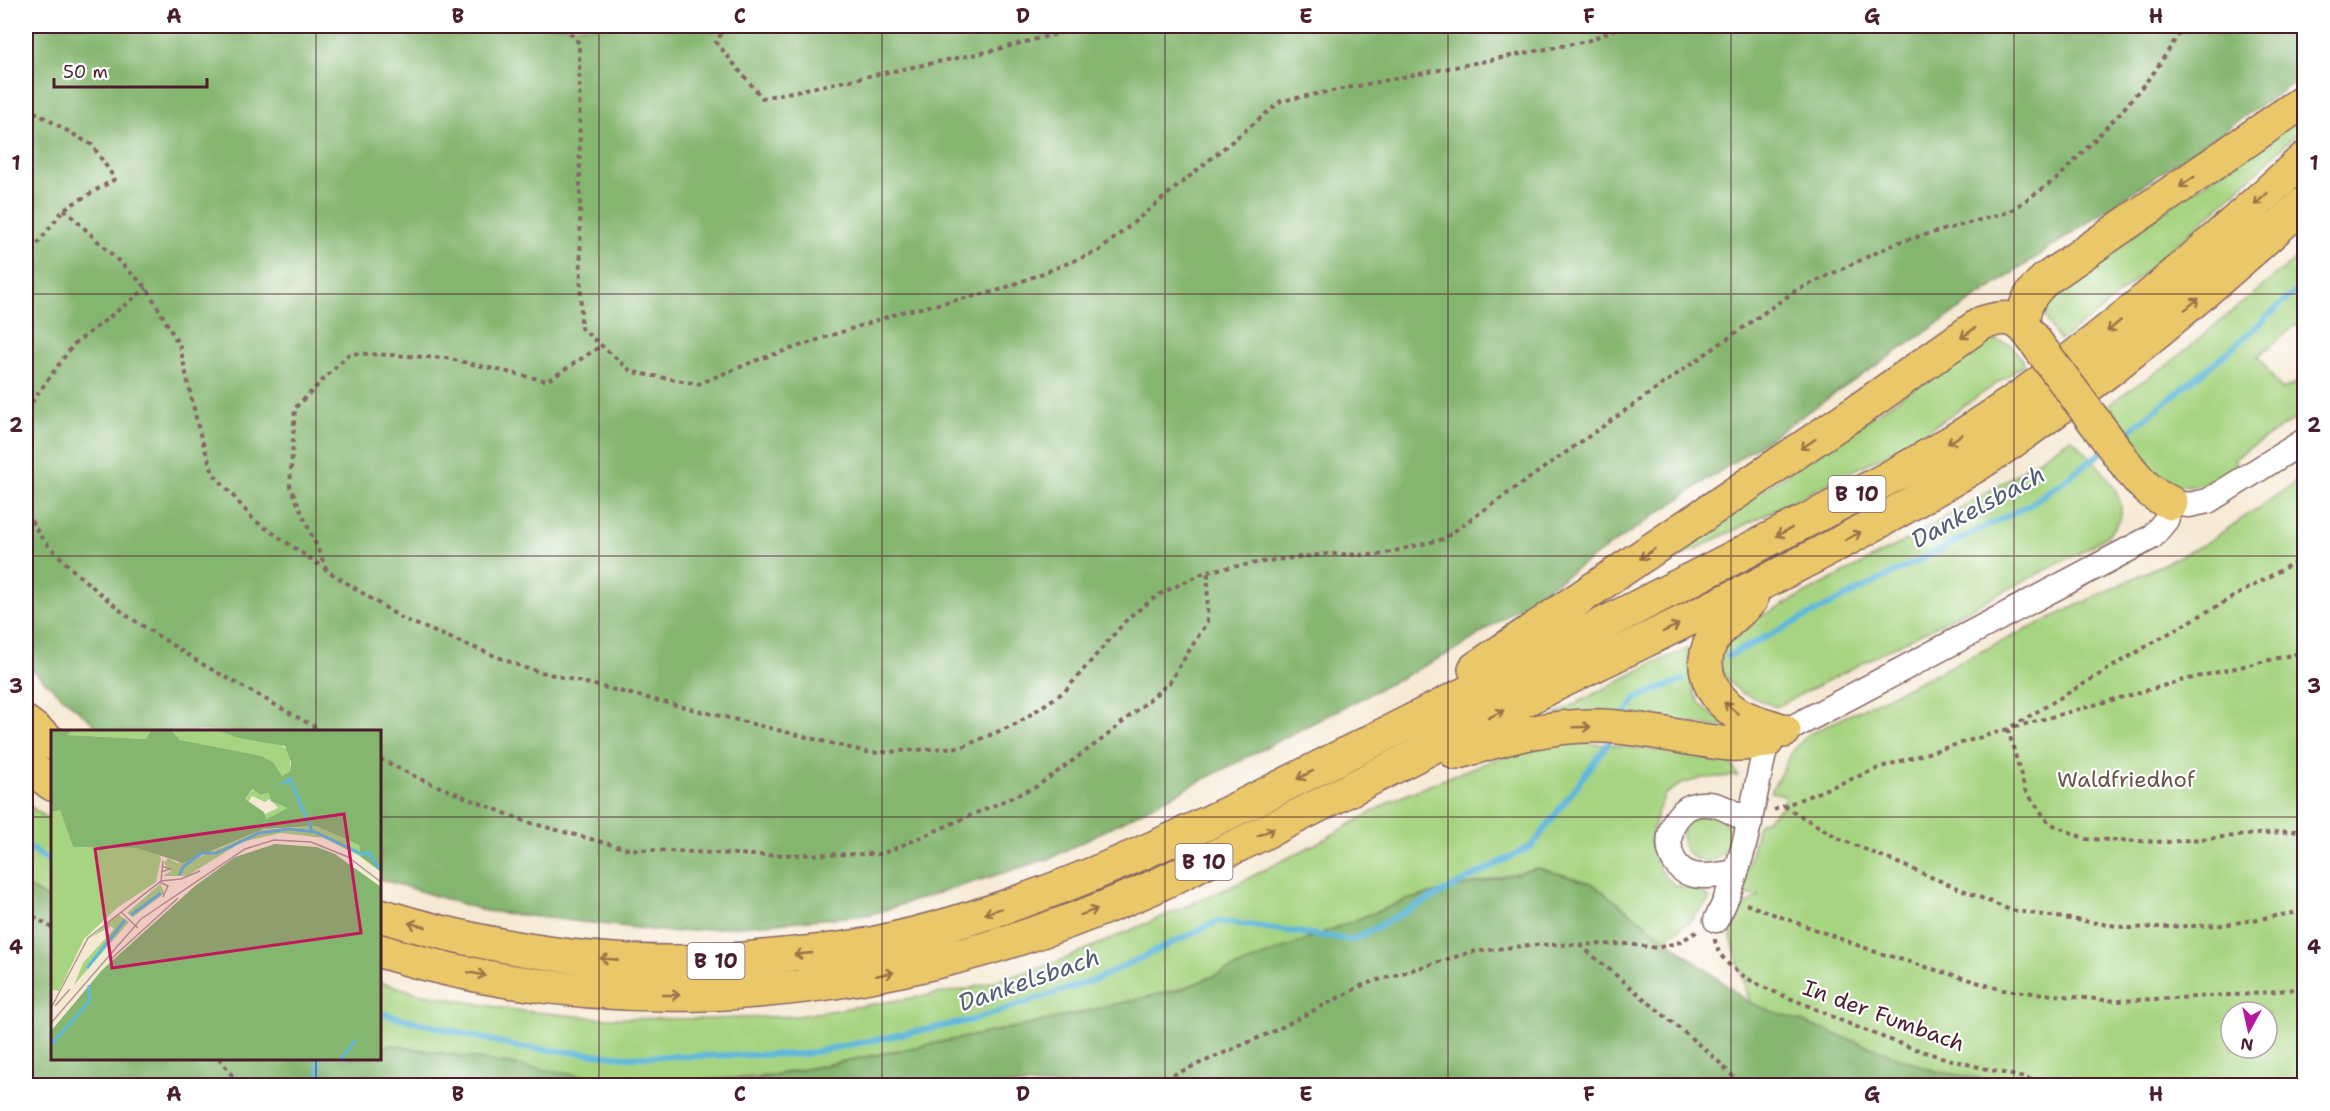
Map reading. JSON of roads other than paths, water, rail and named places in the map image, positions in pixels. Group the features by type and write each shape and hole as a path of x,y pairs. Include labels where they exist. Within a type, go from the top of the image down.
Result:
{"highway":[{"path":"2027,330 2025,306 2032,292 2046,279 2304,100"},
{"name":"B 10","path":"381,915 502,944 612,960 676,962 819,952 877,943 949,925 1049,893 1265,796 1833,507 1918,461 1996,414 2107,331 2208,247 2304,159"},
{"name":"B 10","path":"381,951 494,977 607,993 668,995 741,993 885,974 963,956 1034,933 1135,895 1370,780 1511,707 1764,584 1869,528 1981,462 2047,417 2205,294 2304,204"},
{"path":"1357,748 1658,547 1982,323 1999,318 2027,330 2132,472 2157,498 2171,503"},
{"path":"1764,584 1736,616 1723,625 1711,642 1705,659 1707,677 1716,694 1736,713 1776,736"},
{"path":"26,723 51,742"},
{"path":"1370,780 1503,738 1550,730 1604,726 1733,744 1776,736"},
{"path":"26,764 51,783"}],"street":[{"path":"1716,920 1728,897 1776,736 2152,537 2166,520 2171,503 2189,505 2208,501 2304,441"},
{"path":"1736,872 1707,876 1693,875 1682,869 1671,852 1669,834 1676,817 1697,804 1714,805 1750,823"}],"waterway":[{"name":"Dankelsbach","path":"2119,439 2228,352 2304,284"},
{"name":"Dankelsbach","path":"1728,656 2031,504 2104,451"},
{"name":"Dankelsbach","path":"1625,715 1636,698 1683,680"},
{"name":"Dankelsbach","path":"381,1013 518,1047 626,1057 804,1054 973,1020 1097,979 1218,921 1352,940 1533,845 1609,742"},
{"name":"Dankelsbach","path":"26,845 51,862"},
{"path":"319,1060 321,1086"}],"park label":[{"name":"Waldfriedhof","path":"2126,779"}]}
